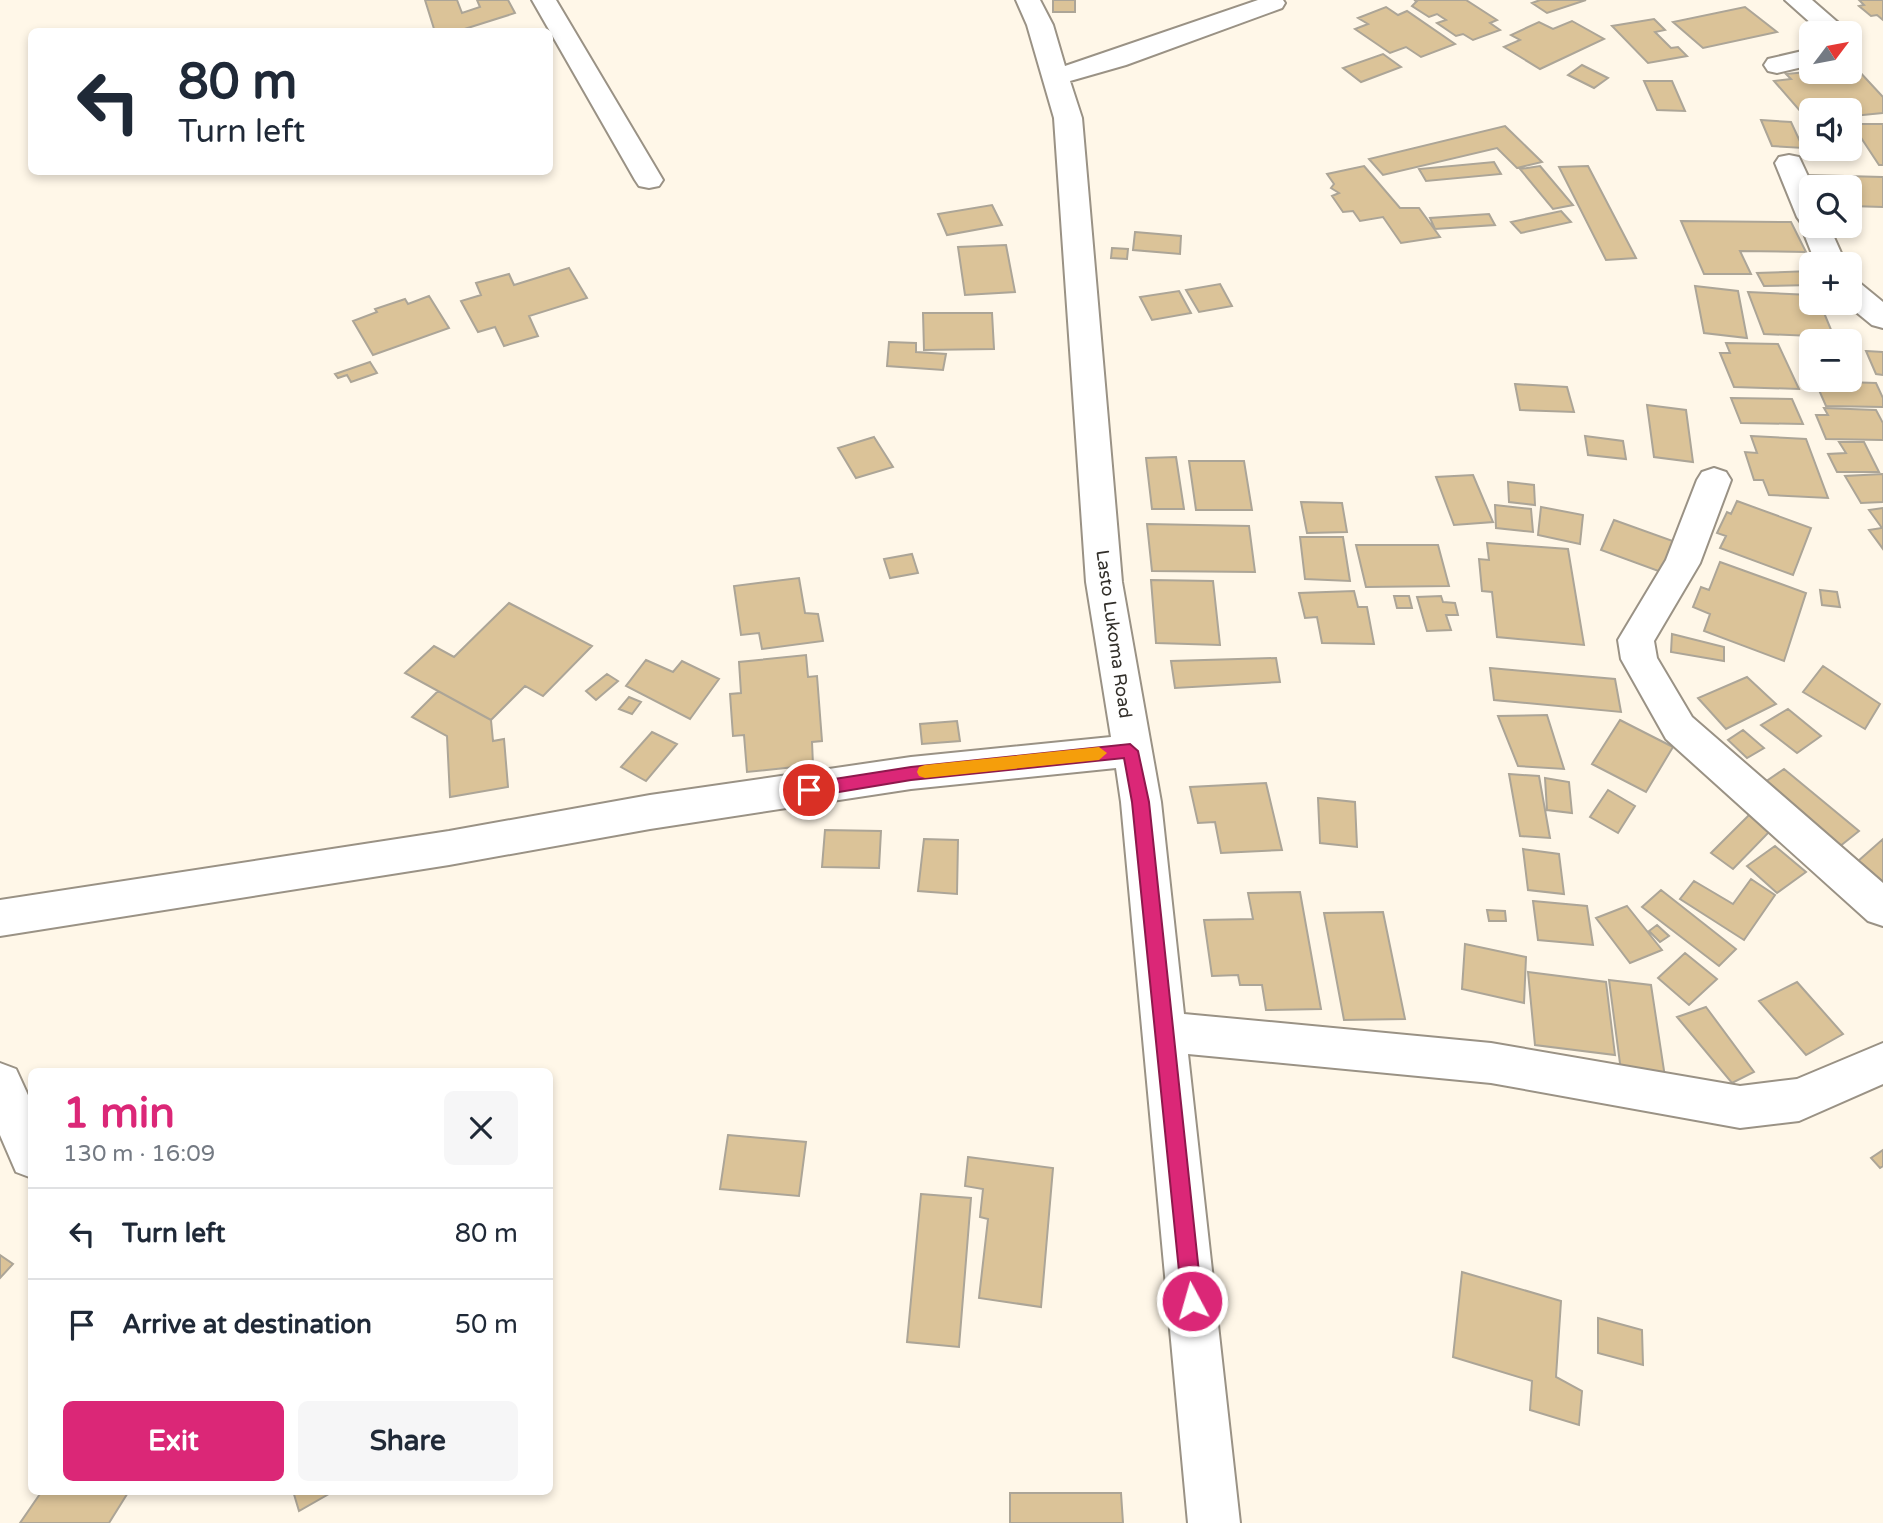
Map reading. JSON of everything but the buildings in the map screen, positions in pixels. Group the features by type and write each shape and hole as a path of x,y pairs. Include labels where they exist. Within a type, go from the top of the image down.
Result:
{"street":[{"path":"544,0 649,180"},
{"name":"Lasto Lukoma Road","path":"1028,0 1040,25 1069,131 1104,582 1140,802 1213,1523"},
{"path":"1797,0 1822,21"},
{"path":"1056,77 1117,60 1273,3"},
{"path":"1777,65 1799,60"},
{"path":"1789,163 1799,188"},
{"path":"1862,301 1883,318"},
{"path":"1714,480 1683,563 1636,640 1639,659 1679,728 1883,908"},
{"path":"0,918 449,848 650,812 911,773 1130,751"},
{"path":"1165,1032 1491,1063 1740,1107 1799,1100 1883,1063"},
{"path":"0,1084 28,1147"}],"slow traffic":[{"path":"925,772 1099,753"}],"route":[{"path":"809,790 911,773 1130,751 1140,802 1192,1301"}]}
